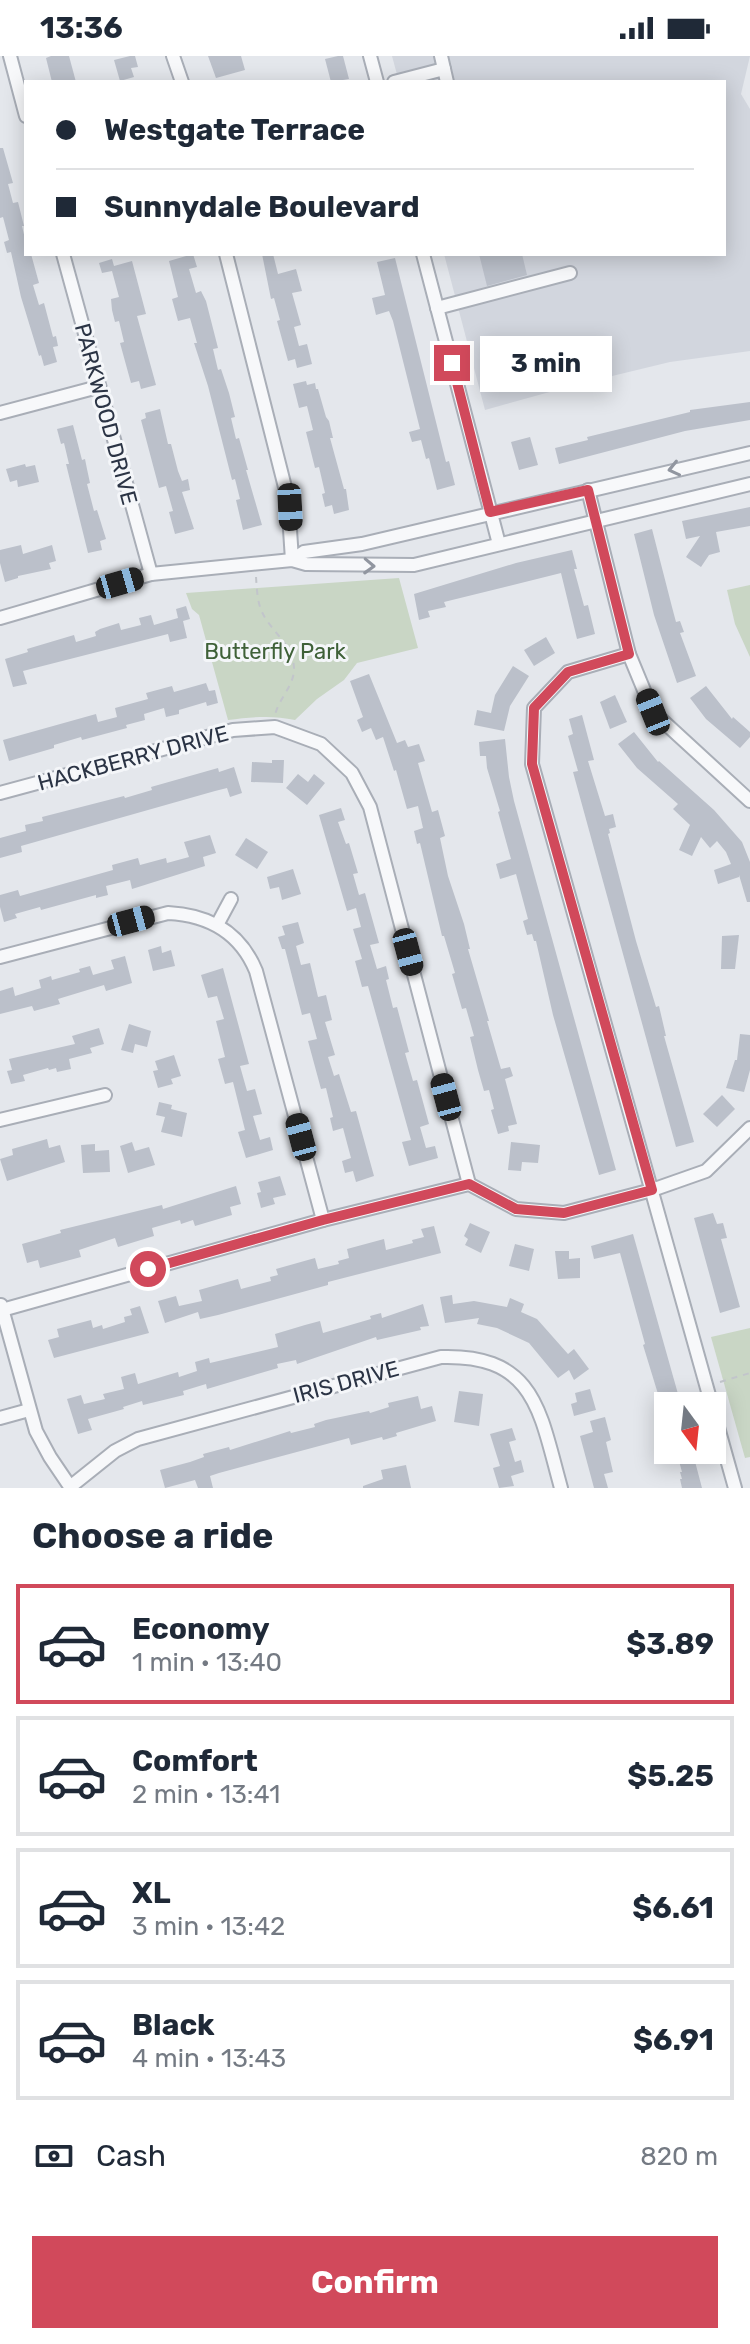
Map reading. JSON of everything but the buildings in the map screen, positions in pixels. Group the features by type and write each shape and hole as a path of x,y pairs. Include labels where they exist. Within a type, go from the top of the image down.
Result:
{"street":[{"path":"10,56 24,108"},
{"path":"173,56 181,80"},
{"path":"370,56 376,80"},
{"path":"402,80 444,69"},
{"name":"PARKWOOD DRIVE","path":"64,256 151,574"},
{"path":"227,256 288,499 292,560"},
{"path":"424,256 499,544"},
{"path":"437,308 570,273"},
{"path":"0,413 98,387"},
{"path":"292,560 304,552 362,544 750,453"},
{"path":"0,618 151,574 292,560 306,564 414,565 750,484"},
{"path":"588,490 629,654 653,712 750,801"},
{"path":"629,654 568,672 534,708 532,764 735,1488"},
{"name":"HACKBERRY DRIVE","path":"0,793 233,730 275,727 321,744 352,773 370,807 469,1184"},
{"path":"217,925 231,899"},
{"path":"0,957 157,914 195,915 228,932 241,944 256,971 323,1220"},
{"path":"0,1120 105,1095"},
{"path":"71,1488 44,1447 29,1410 1,1306 469,1184 516,1209 564,1213 652,1190 706,1171 750,1128"},
{"name":"IRIS DRIVE","path":"71,1488 115,1451 138,1439 441,1357 470,1356 498,1364 523,1384 540,1412 561,1488"},
{"path":"0,1418 29,1410"}],"path":[{"path":"255,564 259,605 264,617 288,649 294,665 293,680 276,712 275,727"},
{"path":"708,1386 750,1373"}],"shaded area":[{"path":"392,56 750,56 741,94 750,109 750,351 670,362 485,410 445,256 726,256 726,80 398,80"}],"green space":[{"name":"Butterfly Park","path":"399,578 418,648 357,663 344,680 295,720 262,717 228,720 199,615 192,609 186,593"},
{"path":"750,585 750,657 735,624 727,590"},
{"path":"750,1328 750,1457 745,1458 711,1337"}],"route":[{"path":"148,1269 323,1220 469,1184 516,1209 564,1213 652,1190 532,764 534,708 568,672 629,654 588,490 490,512 452,363"}]}
